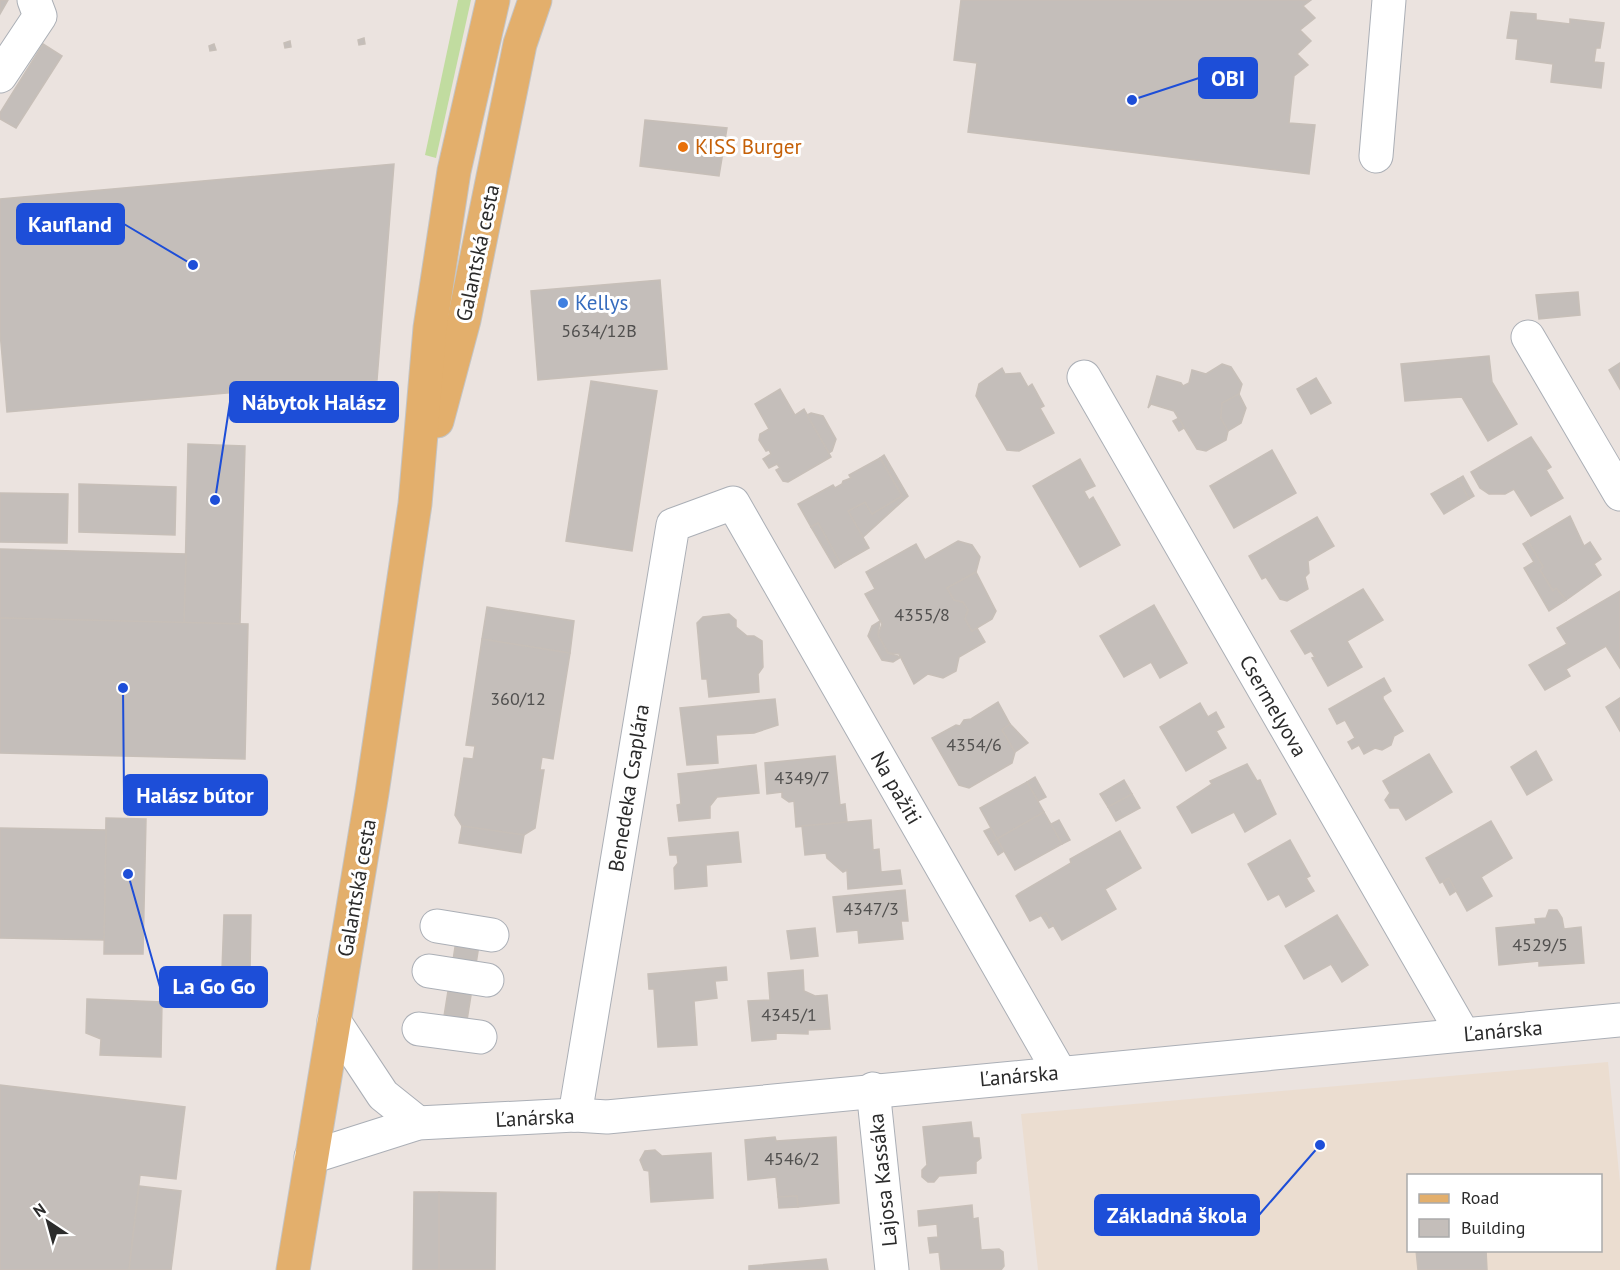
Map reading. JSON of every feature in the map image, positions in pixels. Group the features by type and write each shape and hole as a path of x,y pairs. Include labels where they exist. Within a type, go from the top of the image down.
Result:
{"main road":[{"name":"Galantská cesta","path":"293,1270 372,793 415,504 430,328 452,182 484,31 493,0"},
{"name":"Galantská cesta","path":"415,504 464,320 520,44 535,0"}],"street":[{"path":"0,76 40,16 34,0"},
{"path":"1376,156 1389,0"},
{"path":"1528,337 1620,494"},
{"name":"Csermelyova","path":"1084,377 1463,1034"},
{"name":"Na pažiti","path":"733,503 1060,1072"},
{"name":"Benedeka Csaplára","path":"575,1115 673,525 733,503"},
{"path":"490,957 433,948 490,957"},
{"path":"421,1018 482,1027"},
{"name":"Ľanárska","path":"311,1157 418,1123 575,1115 607,1116 1620,1020"},
{"path":"334,1021 383,1095 418,1123"},
{"name":"Lajosa Kassáka","path":"873,1089 892,1270"}],"shaded area":[{"path":"1608,1062 1620,1183 1620,1270 1038,1270 1021,1114"}],"green space":[{"path":"458,0 471,0 436,158 425,155"}],"building":[{"path":"0,0 8,0 0,14"},
{"path":"961,0 1311,0 1303,6 1315,18 1300,30 1311,41 1297,54 1308,65 1294,76 1289,123 1315,125 1309,174 968,132 977,63 954,60"},
{"path":"1511,12 1536,14 1536,20 1570,24 1570,19 1604,23 1600,48 1596,48 1594,62 1604,63 1601,88 1551,82 1553,64 1516,59 1518,39 1507,38"},
{"path":"364,38 365,44 359,45 358,40"},
{"path":"290,41 291,47 285,48 284,43"},
{"path":"43,44 62,56 16,128 0,119 0,113"},
{"path":"214,44 216,50 210,51 209,46"},
{"name":"KISS Burger","path":"645,120 727,128 719,176 640,166"},
{"path":"394,164 377,380 7,412 0,332 0,199"},
{"path":"660,280 667,369 538,380 531,291"},
{"path":"1578,292 1580,315 1539,319 1536,295"},
{"path":"1489,356 1492,382 1517,424 1488,441 1462,397 1405,401 1401,364"},
{"path":"1620,363 1620,389 1609,370"},
{"path":"1222,364 1231,367 1242,384 1239,394 1222,403 1221,418 1228,431 1226,440 1206,451 1197,449 1174,411 1151,404 1148,408 1157,376 1181,383 1183,386 1189,383 1192,370 1206,374"},
{"path":"1002,368 1005,374 1020,373 1028,387 1032,384 1044,406 1040,408 1054,433 1019,451 1007,450 976,396 979,384"},
{"path":"1316,378 1331,403 1311,414 1297,389"},
{"path":"591,381 657,391 632,551 566,541"},
{"path":"780,389 795,415 804,409 831,457 788,482 783,481 776,470 780,468 777,464 769,468 763,459 771,454 769,450 766,451 759,440 760,434 769,429 755,404"},
{"path":"1239,394 1246,408 1241,423 1228,431 1221,418 1222,403"},
{"path":"811,413 823,416 836,439 829,453 807,415"},
{"path":"1179,418 1184,428 1179,431 1173,421"},
{"path":"1531,437 1551,467 1546,470 1563,498 1531,516 1514,489 1505,494 1489,494 1480,488 1471,472"},
{"path":"188,444 245,446 240,624 184,623"},
{"path":"1272,450 1296,493 1234,528 1210,486"},
{"path":"884,455 908,496 863,537 848,511 865,502 872,514 902,496 880,458"},
{"path":"880,458 902,496 872,514 865,502 848,511 869,548 841,564 818,523 811,527 798,504 833,485 835,488 851,478 849,475"},
{"path":"1080,459 1095,486 1084,491 1089,500 1093,497 1120,545 1080,567 1033,486"},
{"path":"1463,476 1474,496 1469,499 1458,479"},
{"path":"1458,479 1469,499 1444,514 1431,494"},
{"path":"79,484 176,487 175,535 79,532"},
{"path":"0,493 68,494 67,543 0,542"},
{"path":"1570,516 1584,546 1590,542 1601,559 1594,564 1601,575 1566,600 1556,588 1553,591 1540,570 1543,567 1528,541"},
{"path":"1317,517 1334,546 1308,561 1309,573 1305,577 1308,589 1287,601 1280,599 1266,577 1262,579 1249,556"},
{"path":"818,523 841,564 835,568 811,527"},
{"path":"958,541 972,545 980,557 976,572 947,588 954,600 963,602 968,610 965,619 972,631 977,628 985,642 959,657 956,671 943,678 928,674 914,684 899,654 888,653 878,635 882,624 865,594 875,589 866,572 916,544 925,560"},
{"path":"1528,541 1543,567 1540,570 1553,591 1556,588 1566,600 1549,611 1524,568 1534,562 1523,544"},
{"path":"0,549 186,554 184,623 0,618"},
{"path":"976,572 996,611 992,619 972,631 965,619 968,610 963,602 954,600 947,588"},
{"path":"1363,589 1383,620 1347,641 1362,667 1328,686 1312,658 1315,657 1311,651 1305,654 1291,631"},
{"path":"1620,591 1620,668 1606,646 1566,669 1570,676 1545,690 1529,665 1567,644 1557,628"},
{"path":"1154,605 1187,663 1160,678 1151,662 1124,677 1100,636"},
{"path":"487,607 574,621 570,653 482,639"},
{"path":"729,614 736,620 736,627 747,636 754,636 762,641 763,667 758,674 759,692 709,697 707,679 702,679 697,623 703,617"},
{"path":"0,618 248,624 245,759 0,753"},
{"path":"880,621 878,635 888,653 901,657 893,662 882,660 868,636 872,626"},
{"path":"482,639 570,653 553,759 542,757 540,770 544,770 535,828 524,835 462,826 455,815 464,758 473,759 475,746 466,745"},
{"path":"1384,678 1391,691 1383,696 1383,699 1403,731 1394,736 1391,745 1382,750 1375,748 1364,754 1359,745 1352,749 1348,742 1355,738 1345,720 1337,724 1329,709"},
{"path":"1620,698 1620,731 1606,707"},
{"path":"775,699 778,725 754,733 716,735 718,763 687,765 680,708"},
{"path":"998,702 1010,724 1002,730 1015,752 1012,763 969,788 959,785 932,738 956,725 960,726 964,720 971,719"},
{"path":"1200,703 1208,717 1216,712 1224,727 1216,731 1226,748 1186,771 1160,727"},
{"path":"1010,724 1028,743 1015,752 1002,730"},
{"path":"1536,751 1552,780 1527,795 1511,767"},
{"path":"1429,754 1452,792 1406,820 1399,808 1390,808 1385,800 1390,793 1383,781"},
{"path":"835,756 840,805 845,804 847,822 796,827 794,801 789,802 782,797 782,792 767,794 765,763"},
{"path":"1247,764 1257,781 1260,780 1276,814 1245,832 1234,812 1192,833 1177,807 1212,784 1210,781"},
{"path":"756,765 759,793 717,797 710,806 710,818 679,821 677,805 681,804 678,774"},
{"path":"1035,777 1046,797 1038,801 1027,782"},
{"path":"1124,780 1132,794 1108,807 1100,794"},
{"path":"1027,782 1044,812 997,839 980,808"},
{"path":"1132,794 1140,808 1116,821 1108,807"},
{"path":"1044,812 1062,844 1015,870 997,839"},
{"path":"106,818 146,819 143,954 104,954"},
{"path":"871,820 873,850 879,849 881,872 900,870 902,884 848,889 847,870 843,872 827,858 826,853 805,855 802,826"},
{"path":"1059,820 1070,840 1062,844 1051,824"},
{"path":"1491,821 1512,858 1481,877 1492,896 1467,911 1449,878 1440,883 1426,858"},
{"path":"462,826 524,835 521,853 459,843"},
{"path":"0,828 106,830 104,940 0,938"},
{"path":"991,828 997,839 991,843 984,831"},
{"path":"1120,831 1141,868 1105,889 1116,909 1062,940 1046,913 1030,921 1016,896 1018,894 1071,863 1070,859"},
{"path":"738,832 741,862 706,865 707,886 675,889 674,868 678,863 677,855 670,855 668,838"},
{"path":"997,839 1004,851 998,855 991,843"},
{"path":"1290,840 1310,876 1306,878 1314,891 1286,907 1279,894 1268,900 1248,864"},
{"path":"1449,878 1456,891 1450,895 1443,882"},
{"path":"905,890 908,921 901,921 903,939 859,943 858,930 837,932 833,897"},
{"path":"1549,910 1557,910 1562,918 1564,929 1581,927 1584,963 1539,966 1539,961 1499,965 1496,928 1536,924 1535,919 1546,918"},
{"path":"1046,913 1053,926 1049,928 1041,915"},
{"path":"224,915 251,915 250,971 222,970"},
{"path":"1337,915 1368,965 1342,982 1331,964 1304,979 1285,946"},
{"path":"460,916 483,920 464,1039 441,1035"},
{"path":"815,928 818,956 791,959 787,931"},
{"path":"726,967 727,980 715,981 717,998 694,1001 697,1045 658,1047 654,989 649,989 648,974"},
{"path":"803,970 804,991 815,996 827,995 830,1029 808,1030 808,1034 776,1033 776,1039 752,1041 748,1001 770,1000 768,973"},
{"path":"87,999 162,1002 161,1057 100,1055 101,1039 86,1033"},
{"path":"0,1085 185,1107 176,1179 140,1175 129,1270 0,1270"},
{"path":"971,1122 973,1138 979,1138 981,1158 976,1162 976,1173 939,1176 934,1182 928,1182 922,1177 922,1170 927,1165 923,1127"},
{"path":"775,1137 776,1141 836,1137 839,1203 798,1207 797,1196 778,1197 776,1177 748,1180 745,1140"},
{"path":"655,1150 662,1156 711,1153 713,1198 651,1202 649,1171 644,1170 640,1160 645,1151"},
{"path":"139,1186 181,1191 171,1270 129,1270"},
{"path":"414,1192 439,1192 439,1270 413,1270"},
{"path":"439,1192 496,1193 495,1270 439,1270"},
{"path":"797,1196 798,1207 779,1208 778,1197"},
{"path":"972,1205 973,1219 978,1218 981,1250 999,1249 1003,1252 1004,1266 1001,1270 941,1270 939,1252 930,1253 928,1238 938,1237 937,1224 919,1226 918,1211"},
{"path":"1416,1252 1486,1252 1487,1270 1418,1270"},
{"path":"826,1259 828,1270 749,1270 749,1266"}],"place":[{"name":"OBI","path":"1132,100"},
{"name":"KISS Burger","path":"683,147"},
{"name":"Kaufland","path":"193,265"},
{"name":"Kellys","path":"563,303"},
{"name":"Nábytok Halász","path":"215,500"},
{"name":"Halász bútor","path":"123,688"},
{"name":"La Go Go","path":"128,874"},
{"name":"Základná škola","path":"1320,1145"}]}
